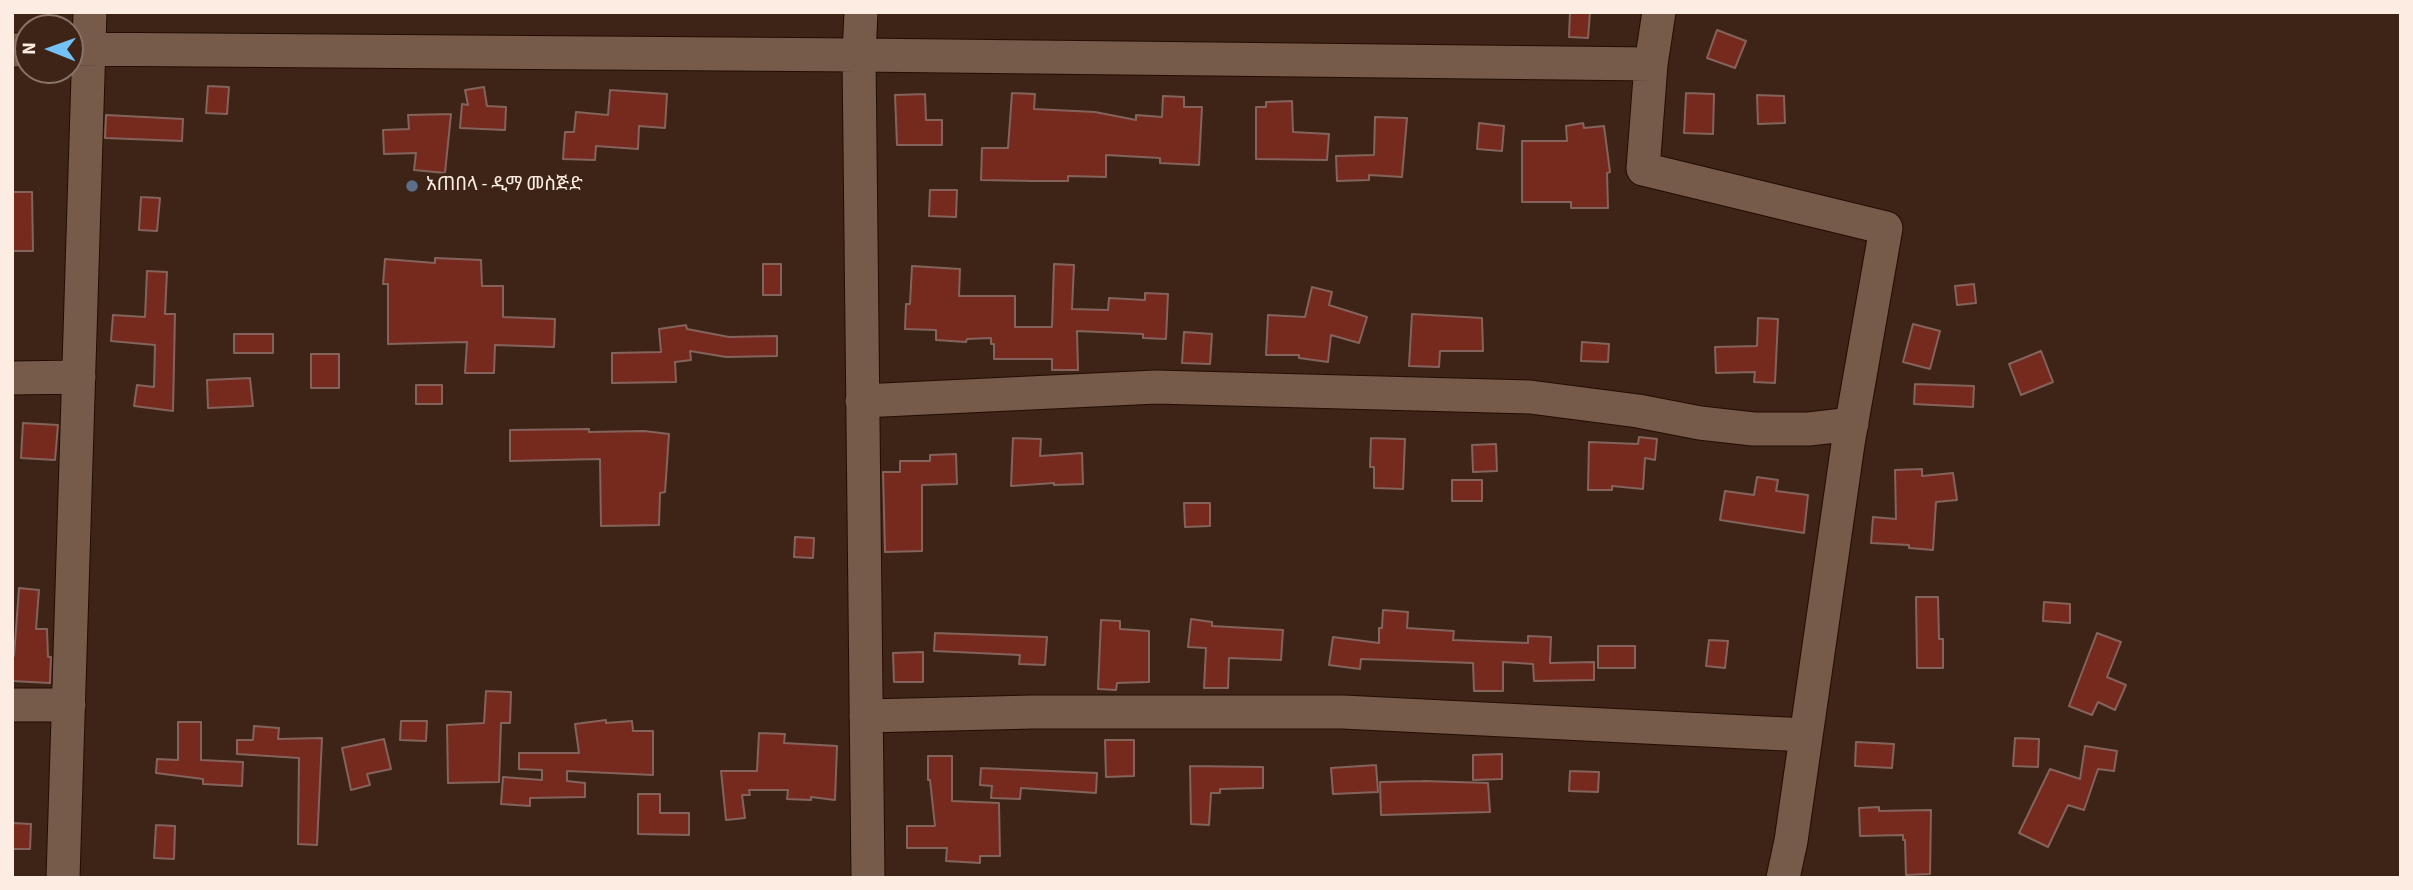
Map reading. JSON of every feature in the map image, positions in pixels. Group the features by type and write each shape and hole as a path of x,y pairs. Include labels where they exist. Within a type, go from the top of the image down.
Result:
{"street":[{"path":"84,34 90,12"},
{"path":"861,12 859,55 868,878"},
{"path":"1659,12 1651,64 1643,169 1885,228 1852,424 1783,878"},
{"path":"84,49 1651,64"},
{"path":"63,878 79,377 80,84"},
{"path":"12,378 79,377"},
{"path":"862,401 1156,387 1530,397 1754,429 1809,429 1852,424"},
{"path":"12,705 69,705"},
{"path":"866,716 1033,712 1343,712 1806,735"}],"building":[{"path":"1570,12 1590,12 1588,38 1569,37"},
{"path":"1717,30 1746,41 1735,68 1707,58"},
{"path":"208,86 229,87 227,114 206,113"},
{"path":"484,87 487,106 506,107 505,130 460,128 462,104 468,105 465,90"},
{"path":"610,90 667,94 665,128 639,126 638,149 596,146 595,160 563,159 565,132 574,132 576,112 608,115"},
{"path":"1012,93 1035,94 1034,109 1095,112 1136,120 1136,115 1162,117 1163,96 1184,97 1184,107 1202,107 1199,165 1160,163 1160,158 1106,155 1106,177 1068,176 1068,181 981,180 982,148 1008,148"},
{"path":"1686,93 1714,94 1713,134 1684,133"},
{"path":"925,94 926,120 942,120 942,145 897,145 895,95"},
{"path":"1757,95 1784,96 1785,123 1758,124"},
{"path":"1292,101 1293,132 1329,134 1327,160 1256,159 1256,107 1266,107 1266,102"},
{"path":"451,114 445,173 414,170 416,153 384,154 383,130 409,129 408,115"},
{"path":"106,115 183,119 182,141 105,138"},
{"path":"1375,117 1407,118 1402,177 1369,175 1369,180 1337,181 1336,156 1374,155"},
{"path":"1479,123 1504,126 1502,151 1477,149"},
{"path":"1583,123 1584,128 1604,126 1610,172 1607,173 1608,208 1571,208 1571,202 1522,202 1522,141 1567,141 1566,126"},
{"path":"930,190 957,190 956,217 929,216"},
{"path":"12,192 32,192 33,251 12,251"},
{"path":"141,197 160,198 157,231 139,230"},
{"path":"435,258 481,260 482,286 503,286 503,317 555,319 554,347 495,345 494,373 465,373 467,342 388,344 388,284 383,284 385,259 435,263"},
{"path":"763,264 781,264 781,295 763,295"},
{"path":"1054,264 1074,265 1072,309 1108,310 1109,298 1145,300 1145,293 1168,294 1166,339 1143,338 1143,334 1077,331 1078,370 1052,370 1052,359 994,359 994,344 991,344 991,338 967,339 966,342 936,340 936,330 905,329 906,304 910,304 912,266 960,269 959,296 1015,296 1015,327 1052,327"},
{"path":"147,271 167,272 165,314 175,314 173,411 134,406 137,385 154,387 155,345 111,341 113,315 145,317"},
{"path":"1974,284 1976,303 1957,305 1955,286"},
{"path":"1312,287 1332,292 1329,305 1367,317 1359,343 1331,335 1328,362 1299,358 1299,355 1266,355 1268,315 1305,317"},
{"path":"1412,314 1482,318 1483,351 1440,351 1439,367 1409,366"},
{"path":"1758,318 1778,319 1775,383 1754,382 1755,372 1716,373 1715,347 1757,346"},
{"path":"1913,324 1940,331 1930,369 1903,362"},
{"path":"686,325 687,329 729,337 777,336 777,356 726,357 690,351 691,360 675,362 676,382 612,383 612,353 661,352 659,329"},
{"path":"1184,332 1212,334 1210,364 1182,363"},
{"path":"234,334 273,334 273,353 234,353"},
{"path":"1582,342 1609,344 1608,362 1581,361"},
{"path":"2041,351 2053,382 2021,395 2009,364"},
{"path":"311,354 339,354 339,388 311,388"},
{"path":"250,378 253,406 208,408 207,380"},
{"path":"1915,384 1974,386 1973,407 1914,404"},
{"path":"416,385 442,385 442,404 416,404"},
{"path":"23,423 58,425 55,460 21,458"},
{"path":"589,429 589,432 644,431 669,434 665,492 660,493 659,525 601,526 600,459 510,461 510,430"},
{"path":"1639,437 1657,439 1655,460 1645,458 1643,489 1612,486 1612,490 1588,490 1589,442 1638,444"},
{"path":"1013,438 1041,439 1040,456 1082,453 1083,484 1011,486"},
{"path":"1371,438 1405,439 1403,489 1374,488 1374,467 1370,467"},
{"path":"1496,444 1497,471 1473,472 1472,445"},
{"path":"956,454 957,484 922,485 922,551 885,552 883,472 900,472 900,461 930,461 930,455"},
{"path":"1922,469 1922,476 1953,473 1957,500 1936,502 1933,550 1909,548 1909,545 1871,543 1873,517 1896,519 1895,470"},
{"path":"1757,477 1778,480 1776,491 1808,495 1804,533 1720,520 1725,491 1754,495"},
{"path":"1452,480 1482,480 1482,501 1452,501"},
{"path":"1184,503 1210,503 1210,526 1185,527"},
{"path":"795,537 814,538 813,558 794,557"},
{"path":"19,588 39,590 36,629 47,629 48,657 51,657 50,683 12,681"},
{"path":"1916,597 1938,597 1943,668 1917,668"},
{"path":"2044,602 2070,604 2070,623 2043,621"},
{"path":"1383,610 1408,612 1407,628 1454,631 1453,640 1528,643 1528,636 1551,637 1550,663 1594,662 1594,680 1534,681 1533,664 1503,662 1503,691 1474,691 1473,663 1361,659 1360,669 1329,665 1333,637 1379,643"},
{"path":"1191,619 1212,622 1212,626 1283,630 1281,660 1229,658 1228,688 1204,688 1206,648 1188,647"},
{"path":"1101,620 1120,621 1120,629 1149,631 1149,682 1117,683 1116,690 1098,689"},
{"path":"935,633 1047,637 1045,665 1019,664 1020,655 934,651"},
{"path":"2097,633 2121,642 2107,677 2126,685 2115,710 2098,702 2092,715 2069,706"},
{"path":"1709,640 1728,641 1725,668 1706,666"},
{"path":"1598,646 1635,646 1635,668 1598,668"},
{"path":"923,652 923,682 894,682 893,653"},
{"path":"486,691 511,692 510,723 501,723 499,782 448,783 447,725 484,723"},
{"path":"606,720 606,723 632,721 633,731 653,731 653,775 567,771 567,781 585,783 585,797 530,798 530,806 501,804 503,777 542,780 542,770 519,769 519,753 579,753 575,724"},
{"path":"401,721 427,721 426,741 400,740"},
{"path":"178,722 201,722 201,760 243,762 242,786 203,784 203,779 156,773 157,759 178,760"},
{"path":"254,726 279,728 278,739 322,738 317,845 298,844 299,758 237,754 237,740 253,740"},
{"path":"759,733 785,734 784,743 837,746 835,800 811,797 811,800 787,799 788,790 749,790 750,795 742,795 745,818 726,820 721,771 757,771"},
{"path":"2015,738 2039,739 2038,767 2013,766"},
{"path":"384,739 391,769 367,774 370,785 351,790 342,748"},
{"path":"1105,740 1134,740 1134,776 1106,777"},
{"path":"1856,742 1894,744 1892,768 1855,766"},
{"path":"2085,746 2117,751 2114,771 2098,769 2084,810 2068,805 2048,847 2019,833 2050,769 2080,779"},
{"path":"1502,754 1502,779 1473,780 1473,755"},
{"path":"928,756 952,756 952,801 999,803 1000,856 980,856 980,863 946,861 947,848 907,848 907,826 935,826 928,780"},
{"path":"1376,765 1378,792 1333,794 1331,768"},
{"path":"1190,766 1263,767 1263,788 1220,789 1220,793 1211,793 1209,825 1191,824"},
{"path":"981,768 1097,773 1096,793 1021,788 1020,799 991,798 992,786 980,785"},
{"path":"1570,771 1599,772 1598,792 1569,791"},
{"path":"1380,782 1488,783 1490,812 1381,815"},
{"path":"638,794 660,794 660,813 689,813 689,835 638,834"},
{"path":"1879,807 1879,811 1931,810 1930,874 1906,875 1903,835 1860,836 1859,808"},
{"path":"12,823 31,824 30,849 12,849"},
{"path":"156,825 175,826 174,859 154,858"}],"place":[{"name":"አጠበላ - ዲማ መስጅድ","path":"412,186"}]}
